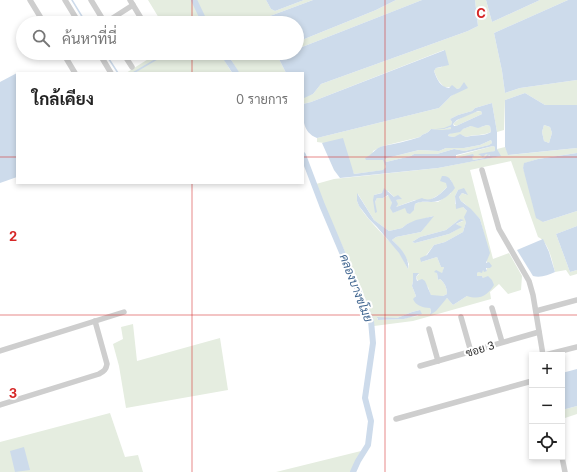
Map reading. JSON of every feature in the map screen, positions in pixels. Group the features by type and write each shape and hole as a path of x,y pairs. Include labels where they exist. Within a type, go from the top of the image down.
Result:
{"street":[{"path":"30,0 40,16"},
{"path":"65,0 75,16"},
{"path":"91,0 101,16"},
{"path":"114,16 131,2 140,16"},
{"path":"67,60 74,72"},
{"path":"103,60 110,72"},
{"path":"128,60 132,67"},
{"path":"482,170 499,229 529,281 543,352"},
{"path":"536,311 577,300"},
{"path":"492,308 502,342"},
{"path":"0,351 124,312"},
{"path":"461,317 471,352"},
{"path":"0,405 99,374 104,371 107,364 95,321"},
{"path":"429,329 438,361"},
{"name":"ซอย 3","path":"420,366 539,332"},
{"path":"556,352 577,347"},
{"path":"396,419 529,382"},
{"path":"563,460 565,472"}],"shaded area":[{"path":"148,0 266,0 271,9 275,11 304,0 313,0 270,16 158,16"},
{"path":"396,0 422,0 304,46 304,39 376,10"},
{"path":"475,0 486,0 492,22 540,0 568,0 494,33 505,93 520,88 577,80 577,105 545,105 525,93 505,100 504,130 497,132 492,103 475,108 472,111 450,119 452,122 451,125 444,129 451,127 451,129 443,131 431,129 420,137 383,146 373,151 371,160 384,160 386,167 384,170 354,174 350,164 324,143 317,142 317,138 439,108 451,96 461,90 460,88 444,87 438,80 434,71 436,68 442,67 444,50 304,104 304,97 313,94 321,84 468,31 478,26"},
{"path":"147,60 224,60 231,72 128,72"},
{"path":"231,60 280,60 286,72 238,72"},
{"path":"481,111 482,114 456,126 453,124 466,116"},
{"path":"487,125 490,126 491,132 482,135 466,137 462,135 454,137 448,136 449,134 471,126 481,127"},
{"path":"544,125 550,127 552,133 549,143 544,141 542,132"},
{"path":"491,140 492,143 489,145 465,151 454,149 437,154 414,154 386,162 385,160 387,158 419,150 439,151 446,148 464,148 480,145"},
{"path":"493,146 495,147 495,151 489,153 490,156 488,155 484,158 473,160 470,156 456,157"},
{"path":"505,147 509,155 577,148 577,153 538,159 525,163 523,168 543,222 577,211 577,226 556,234 570,272 577,270 577,274 570,276 566,270 555,272 547,247 542,239 538,237 511,161 470,170 493,259 509,253 522,276 521,290 508,294 499,284 490,292 491,299 413,321 374,326 362,289 316,184 334,179 438,168 500,156 497,149","holes":["450,179 452,182 451,193 438,202 420,202 415,204 414,210 405,207 393,213 389,195 383,198 377,198 375,202 374,195 388,191 394,197 401,199 396,200 396,207 415,200 430,200 440,194 447,187 447,183","458,190 467,195 462,193 459,197 461,201 480,219 484,234 487,271 482,270 477,273 477,276 482,276 483,278 467,296 453,305 447,298 430,314 430,308 415,297 416,296 412,286 413,273 419,274 416,277 418,281 428,287 431,296 443,296 447,294 444,284 440,279 438,280 437,273 442,274 444,267 441,267 437,257 421,262 434,245 445,242 463,232 467,211 463,207 455,204 455,196","358,194 374,220 389,231 402,228 407,224 433,216 421,232 396,237 392,240 400,248 409,264 408,269 399,252 362,211 357,200","460,219 463,221 456,224 461,227 449,234 415,243 412,242 420,237 446,230","420,310 418,316 404,319 378,320 377,318 397,318 412,312"]},
{"path":"133,324 137,361 220,338 228,390 126,408 119,366 113,344 123,339 121,327"},
{"path":"577,406 577,414 565,418 565,409"},
{"path":"110,413 125,457 138,455 143,472 0,472 0,442"},
{"path":"361,451 351,472 276,472"}],"water":[{"path":"266,0 304,0 275,11 271,9"},
{"path":"313,0 396,0 376,10 304,39 304,16 270,16"},
{"path":"422,0 475,0 478,26 468,31 321,84 313,94 304,98 304,72 286,72 280,60 304,60 304,46"},
{"path":"486,0 540,0 492,22"},
{"path":"568,0 577,0 577,80 520,88 505,93 494,33"},
{"path":"445,50 449,65 436,68 434,71 438,80 443,86 449,88 452,85 457,89 460,88 464,82 468,88 451,96 439,108 317,138 308,132 304,124 304,104"},
{"path":"16,74 16,177 0,183 0,82"},
{"path":"525,93 545,105 577,105 577,148 508,155 505,147 505,100","holes":["544,125 550,127 552,133 549,143 544,141 542,132"]},
{"path":"492,103 497,132 497,149 501,156 438,168 340,178 334,170 322,143 343,138 354,174 383,170 386,167 383,160 366,160 365,158 380,147 420,137 431,129 443,130 451,129 451,127 444,129 436,128 444,128 451,125 452,122 450,119 472,111 475,108","holes":["481,111 482,114 454,126 453,124 457,120","487,125 490,126 491,132 466,137 460,134 454,137 448,136 449,134 460,132 471,126 478,128","491,140 492,143 465,151 454,149 437,154 414,154 386,162 385,160 387,158 419,150 439,151 446,148 464,148 480,145","493,146 495,147 495,151 478,154 483,157 488,154 484,158 473,160 473,154 457,158 456,155"]},
{"path":"577,153 577,211 543,222 536,218 523,168 524,163 538,159"},
{"path":"442,176 449,178 455,188 444,198 435,202 421,202 415,204 414,210 410,214 407,213 405,208 393,213 390,208 392,203 388,195 383,198 377,198 375,202 377,212 375,213 373,200 374,195 382,193 384,188 394,197 398,195 402,199 396,200 398,204 396,207 422,198 432,199 439,195 447,187 446,183 440,181"},
{"path":"464,188 468,195 462,193 459,197 461,201 480,219 490,253 486,263 489,262 492,266 490,268 486,268 487,271 484,272 483,270 482,273 477,273 477,276 482,276 483,278 488,276 494,285 489,292 483,296 476,298 467,296 453,305 447,298 436,311 430,315 430,308 420,306 413,299 416,296 412,286 413,273 419,273 416,277 417,281 422,279 425,281 431,295 443,296 447,294 444,284 440,279 438,280 437,273 434,272 436,270 442,273 444,267 441,267 437,257 421,262 420,258 427,255 434,245 445,242 463,232 466,222 464,217 467,211 463,207 456,209 455,196 458,190"},
{"path":"357,193 374,220 389,231 402,228 416,220 434,216 421,232 396,237 392,240 401,249 406,257 408,269 399,253 359,206 357,201"},
{"path":"460,219 464,220 456,224 462,227 449,234 415,243 412,242 420,237 446,230"},
{"path":"577,226 577,270 570,272 556,234"},
{"path":"543,239 555,272 536,277 533,276 517,250"},
{"path":"420,310 422,314 404,319 378,320 377,317 397,318"},
{"path":"577,369 577,406 565,409 565,388 565,372"},
{"path":"24,447 30,470 15,472 10,451"}],"waterway":[{"path":"72,0 82,16"},
{"name":"คลองบางขโมย","path":"194,0 202,16"},
{"path":"110,60 117,72"},
{"path":"135,72 155,60"},
{"name":"คลองบางขโมย","path":"228,60 235,72"},
{"name":"คลองบางขโมย","path":"304,158 322,205 371,321 373,343 365,398 371,421 368,445 353,472"}]}
